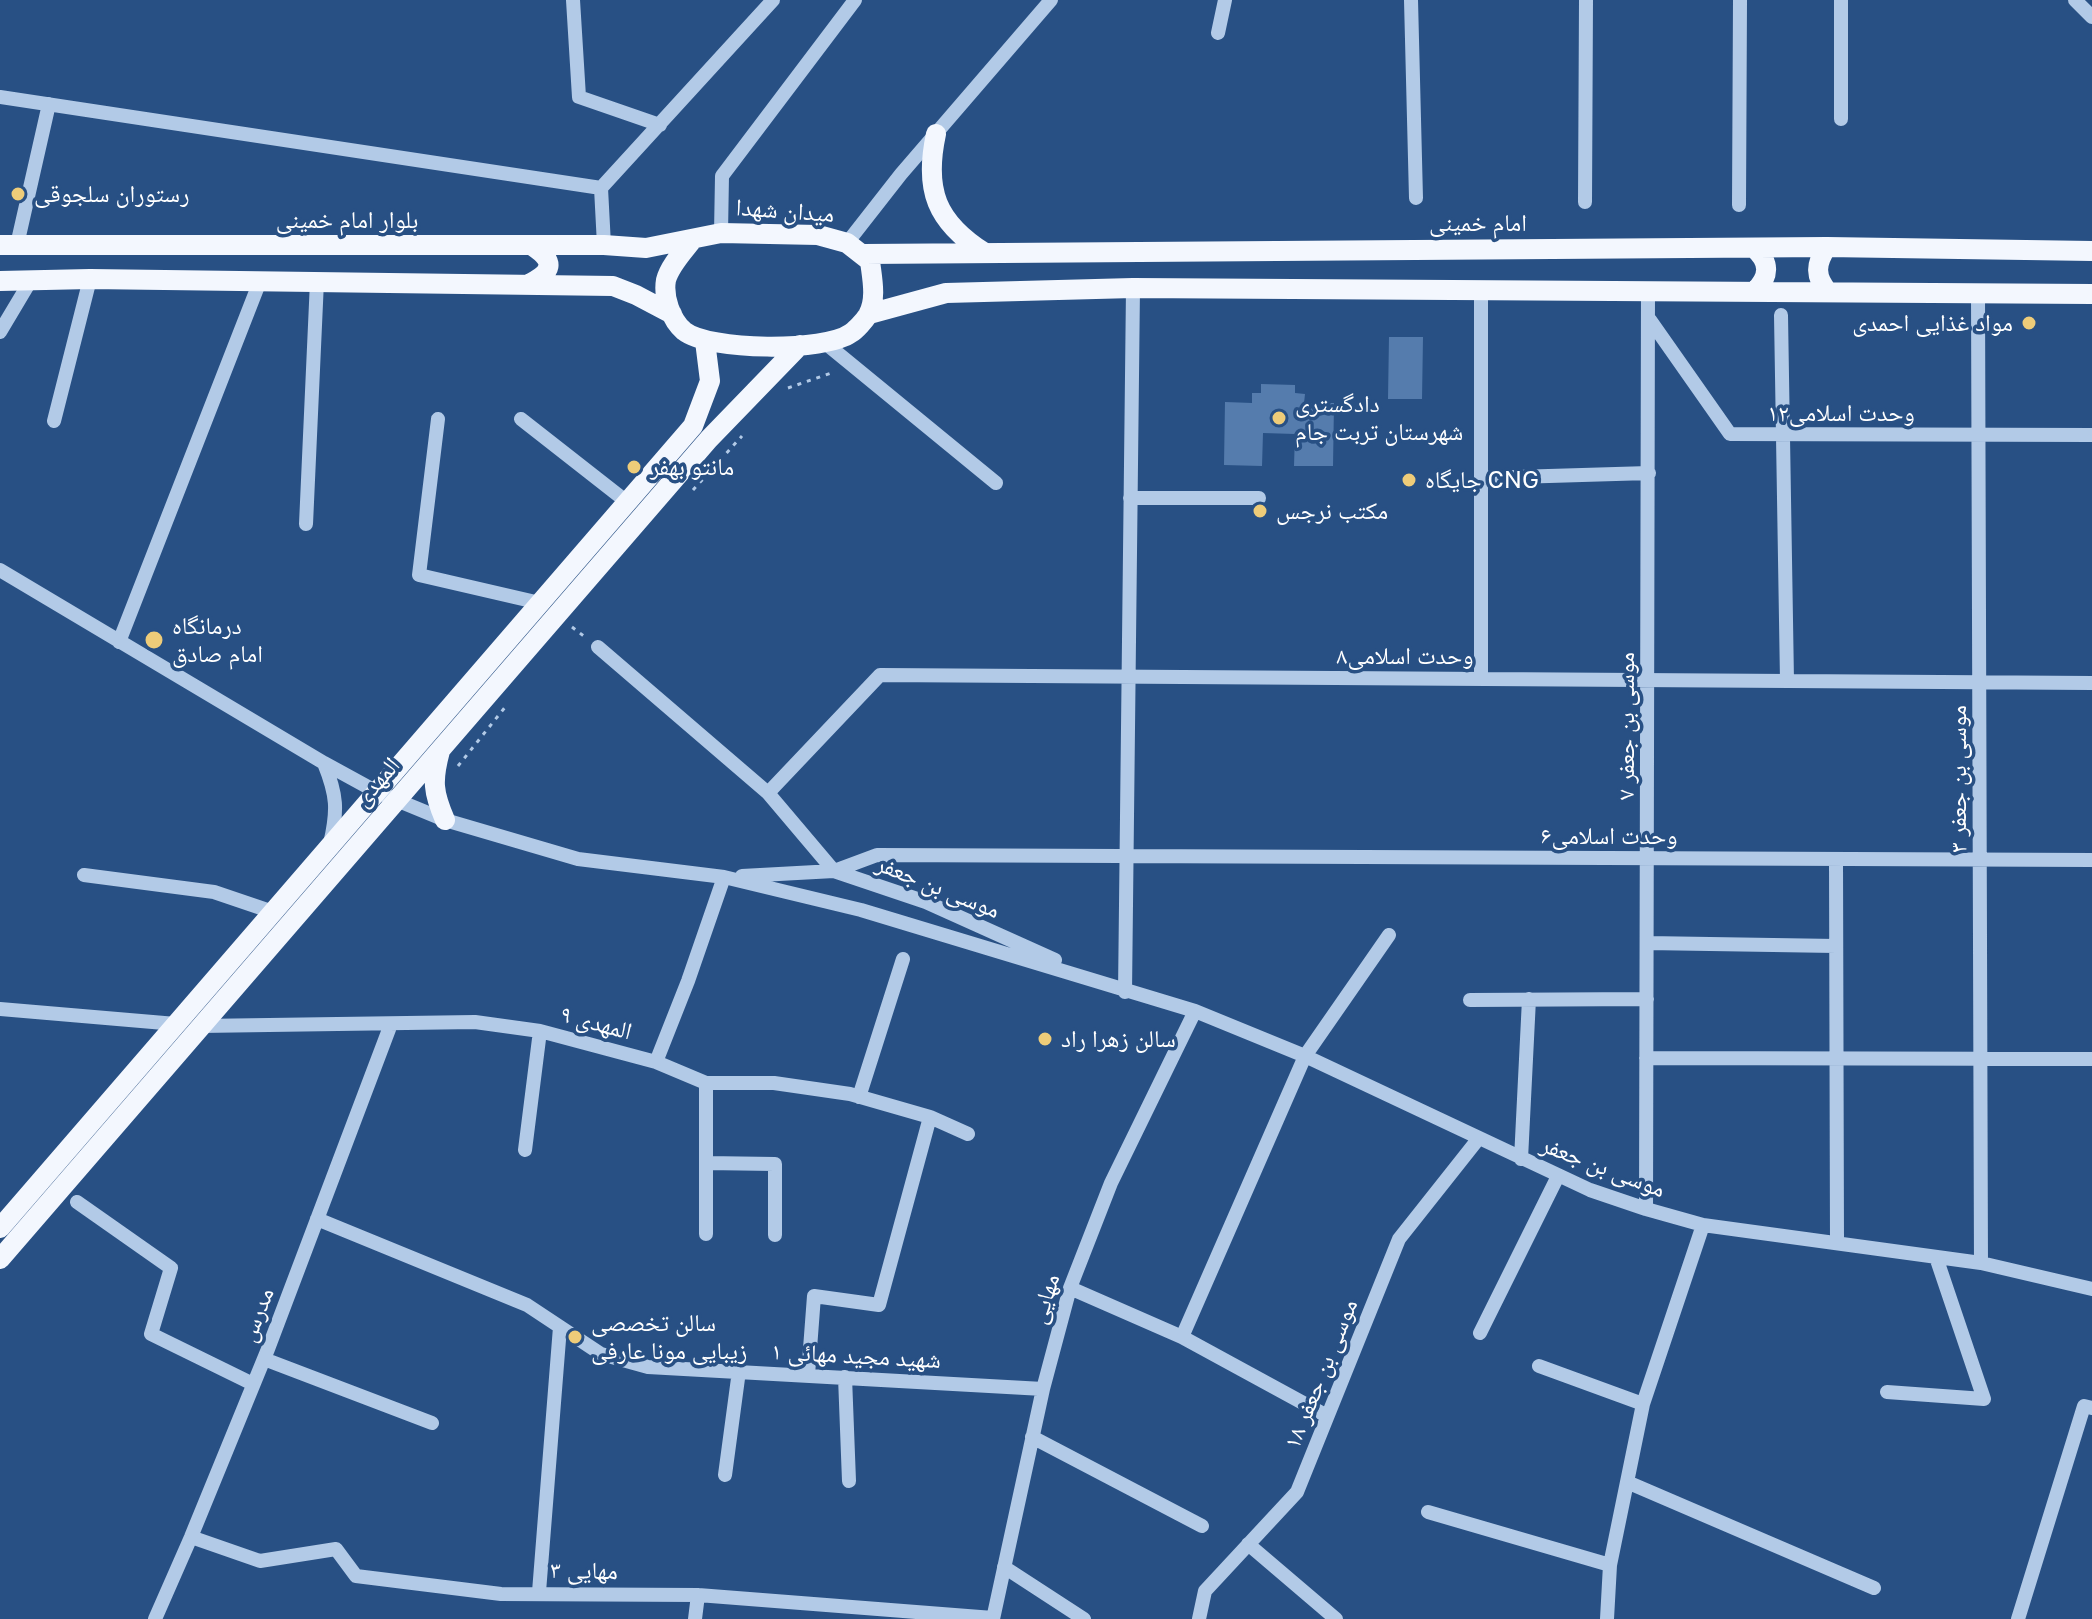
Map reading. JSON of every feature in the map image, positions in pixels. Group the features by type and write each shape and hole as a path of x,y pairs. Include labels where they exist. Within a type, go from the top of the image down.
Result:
{"main road":[{"path":"936,134 930,162 932,190 937,203 943,216 961,238 985,253"},
{"name":"میدان شهدا","path":"693,239 721,233 818,235 855,248"},
{"path":"693,239 666,280 666,298 672,314 684,331 705,341 741,346 800,345 851,334 869,314 874,293 870,261 855,248"},
{"name":"بلوار امام خمینی","path":"8,245 604,245 646,248 693,239"},
{"path":"529,284 541,278 549,262 547,256 534,247"},
{"path":"1827,247 1819,258 1817,270 1820,282 1828,292"},
{"name":"امام خمینی","path":"855,248 985,253 1827,247 2092,251"},
{"path":"1754,248 1764,257 1768,269 1764,282 1755,291"},
{"path":"1017,252 1005,259 1001,269 1002,279 1018,290"},
{"path":"0,281 90,279 613,286 672,314"},
{"path":"869,314 946,293 1133,288 2092,294"},
{"name":"المهدی","path":"0,1259 11,1225 176,1024 693,426 710,381 705,341"},
{"name":"المهدی","path":"11,1225 200,1026 709,439 800,345"},
{"path":"440,749 433,776 434,795 445,820"}],"street":[{"path":"573,0 579,97 660,125"},
{"path":"604,245 601,188 773,0"},
{"path":"721,233 722,176 855,0"},
{"path":"855,248 936,134 1051,0"},
{"path":"1218,33 1225,0"},
{"path":"1411,0 1416,198"},
{"path":"1585,202 1586,0"},
{"path":"1739,205 1740,0"},
{"path":"1841,0 1841,119"},
{"path":"2075,0 2092,17"},
{"path":"0,97 601,188"},
{"path":"8,245 49,104"},
{"path":"54,421 90,279"},
{"path":"0,332 31,280"},
{"path":"119,642 260,281"},
{"path":"306,524 317,281"},
{"path":"1125,992 1133,288"},
{"path":"1481,289 1481,679"},
{"name":"موسی بن جعفر ۷","path":"1646,1209 1648,290"},
{"name":"موسی بن جعفر ۳","path":"1978,294 1981,1263"},
{"path":"1781,315 1787,681"},
{"name":"وحدت اسلامی۱۲","path":"1650,320 1730,434 2092,435"},
{"path":"824,342 996,483"},
{"path":"438,419 419,575 540,603"},
{"path":"521,419 627,502"},
{"path":"1482,478 1649,473"},
{"path":"1130,498 1259,498"},
{"name":"موسی بن جعفر","path":"0,570 324,763 396,801 445,820 578,859 724,877 915,925 1195,1011 1305,1056 1558,1176 1646,1209 1703,1225 1981,1263 2092,1289"},
{"path":"598,647 768,793 834,871"},
{"name":"وحدت اسلامی۸","path":"768,793 880,675 2092,683"},
{"path":"324,763 335,790 337,816 329,847"},
{"name":"وحدت اسلامی۶","path":"834,871 877,855 2092,860"},
{"path":"1836,859 1837,1243"},
{"name":"موسی بن جعفر","path":"724,877 834,871 926,902 1125,992"},
{"path":"84,875 214,892 273,912"},
{"path":"656,1062 724,877"},
{"path":"1182,1337 1305,1056 1389,935"},
{"path":"1647,943 1836,946"},
{"path":"859,1097 903,959"},
{"path":"1521,1159 1529,999"},
{"path":"1470,1000 1647,999"},
{"path":"0,1009 176,1024"},
{"name":"مهایی","path":"993,1619 1043,1389 1070,1288 1111,1183 1195,1011"},
{"name":"المهدی ۹","path":"200,1026 475,1022 540,1031 656,1062 706,1083 774,1083 859,1097 930,1117 968,1134"},
{"name":"مدرس","path":"157,1618 264,1359 391,1024"},
{"path":"525,1150 540,1031"},
{"path":"1646,1058 2092,1059"},
{"path":"706,1083 706,1234"},
{"path":"808,1375 814,1296 879,1305 930,1117"},
{"name":"موسی بن جعفر ۱۸","path":"1199,1619 1205,1591 1297,1492 1399,1239 1479,1138"},
{"path":"706,1163 775,1164 775,1235"},
{"path":"1480,1333 1558,1176"},
{"path":"77,1202 171,1268 151,1334 253,1384"},
{"name":"شهید مجید مهائی ۱","path":"317,1219 527,1305 601,1354 648,1367 1043,1389"},
{"path":"1607,1619 1610,1565 1643,1404 1703,1225"},
{"path":"1887,1392 1984,1399 1936,1257"},
{"path":"1070,1288 1182,1337 1327,1416"},
{"path":"539,1592 560,1327"},
{"path":"264,1359 432,1423"},
{"path":"1539,1366 1643,1404"},
{"path":"725,1475 739,1371"},
{"path":"845,1377 849,1481"},
{"path":"2018,1619 2084,1406 2092,1408"},
{"path":"1032,1437 1202,1526"},
{"path":"1627,1482 1874,1588"},
{"path":"1428,1512 1610,1565"},
{"name":"مهایی ۳","path":"191,1537 260,1561 336,1549 356,1576 501,1594 698,1595 993,1619"},
{"path":"1248,1544 1336,1619"},
{"path":"1004,1567 1084,1619"},
{"path":"695,1619 698,1595"}],"path":[{"path":"784,389 852,365"},
{"path":"688,496 741,437"},
{"path":"571,626 598,647"},
{"path":"434,795 513,698"}],"building":[{"path":"1389,337 1423,337 1422,399 1388,399"},
{"name":"دادگستری شهرستان تربت جام","path":"1261,384 1295,385 1295,393 1305,394 1304,403 1334,403 1333,466 1294,466 1295,434 1263,433 1262,466 1224,465 1225,402 1252,403 1252,393 1261,393"}],"place":[{"name":"رستوران سلجوقی","path":"18,194"},
{"name":"مواد غذایی احمدی","path":"2029,323"},
{"name":"دادگستری شهرستان تربت جام","path":"1279,418"},
{"name":"مانتو بهفر","path":"634,467"},
{"name":"جایگاه CNG","path":"1409,480"},
{"name":"مكتب نرجس","path":"1260,511"},
{"name":"درمانگاه امام صادق","path":"154,640"},
{"name":"سالن زهرا راد","path":"1045,1039"},
{"name":"سالن تخصصی زیبایی مونا عارفی","path":"575,1337"}]}
